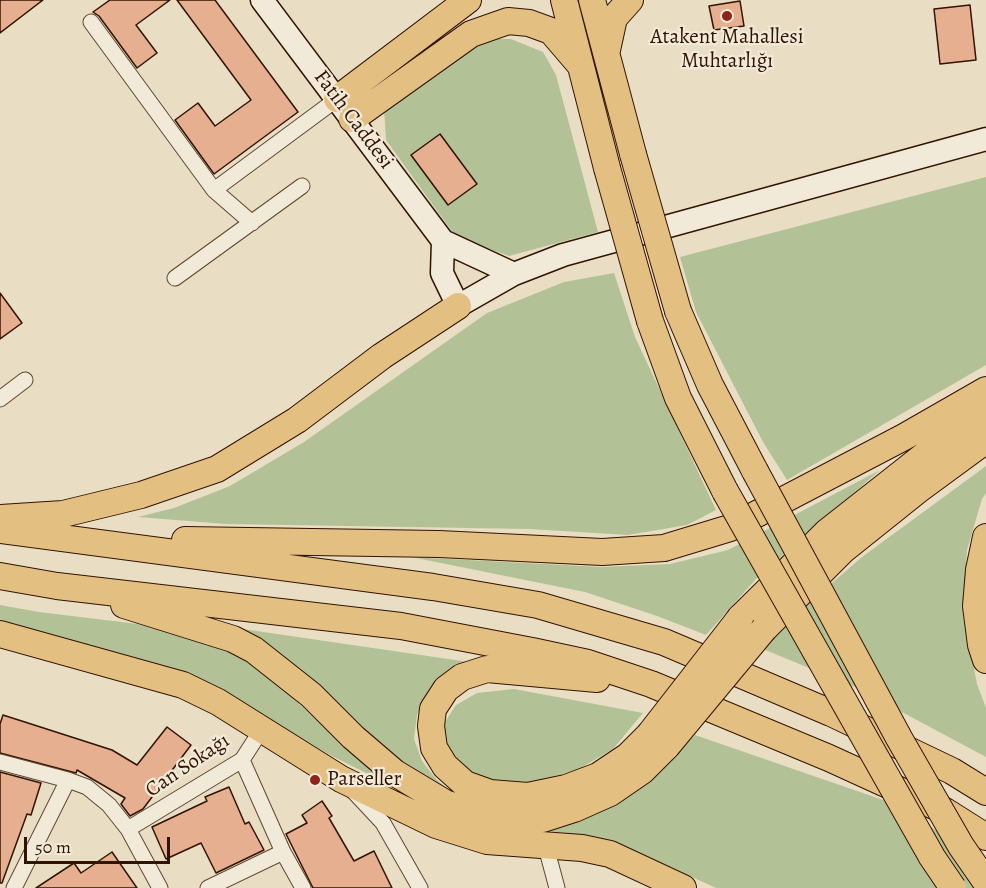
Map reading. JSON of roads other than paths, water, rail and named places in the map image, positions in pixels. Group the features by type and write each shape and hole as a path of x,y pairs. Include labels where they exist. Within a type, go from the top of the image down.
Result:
{"main road":[{"path":"345,109 468,0"},
{"path":"564,0 607,168 650,321 678,398 724,491 932,857 953,888"},
{"path":"592,0 678,310 710,385 899,738 961,846 986,882"},
{"path":"606,56 614,18 630,0"},
{"path":"345,109 471,34 508,21 529,23 551,31 581,66"},
{"path":"0,518 63,514 141,495 217,470 297,420 382,356 458,306"},
{"path":"62,539 439,544 602,552 664,548 730,528 904,437 986,390"},
{"path":"57,586 233,639 254,650 311,695 353,737 395,774 445,803 484,816 543,819 574,809 610,793 642,771 658,740 740,618 827,532 935,447 986,411"},
{"path":"651,684 487,669 462,677 446,689 433,709 430,726 434,748 445,766 465,784 490,793 528,796 566,788 598,776 658,740 843,550 918,490 986,440"},
{"path":"0,530 433,587 538,605 664,642 831,713 952,771 986,792"},
{"path":"986,537 979,570 976,606 981,645 986,660"},
{"path":"0,576 57,586 400,626 588,663 651,684 829,758 945,812 986,837"},
{"path":"0,634 183,685 218,702 342,779 436,825 487,841 582,848 610,854 683,888"}],"street":[{"name":"Fatih Caddesi","path":"262,0 443,241"},
{"path":"91,22 214,190 252,223"},
{"path":"214,190 345,109"},
{"path":"514,274 443,241 442,273 458,306 514,274 563,255 986,139"},
{"path":"175,278 302,186"},
{"path":"0,399 25,380"},
{"name":"Can Sokağı","path":"129,829 242,760 262,729"},
{"path":"242,760 283,852 303,888"},
{"path":"0,762 87,787 109,805 129,829 160,888"},
{"path":"342,779 383,823 420,888"},
{"path":"14,888 68,780"},
{"path":"546,847 557,888"},
{"path":"208,888 283,852"}],"place":[{"name":"Atakent Mahallesi Muhtarlığı","path":"727,16"},
{"name":"Parseller","path":"315,780"}]}
